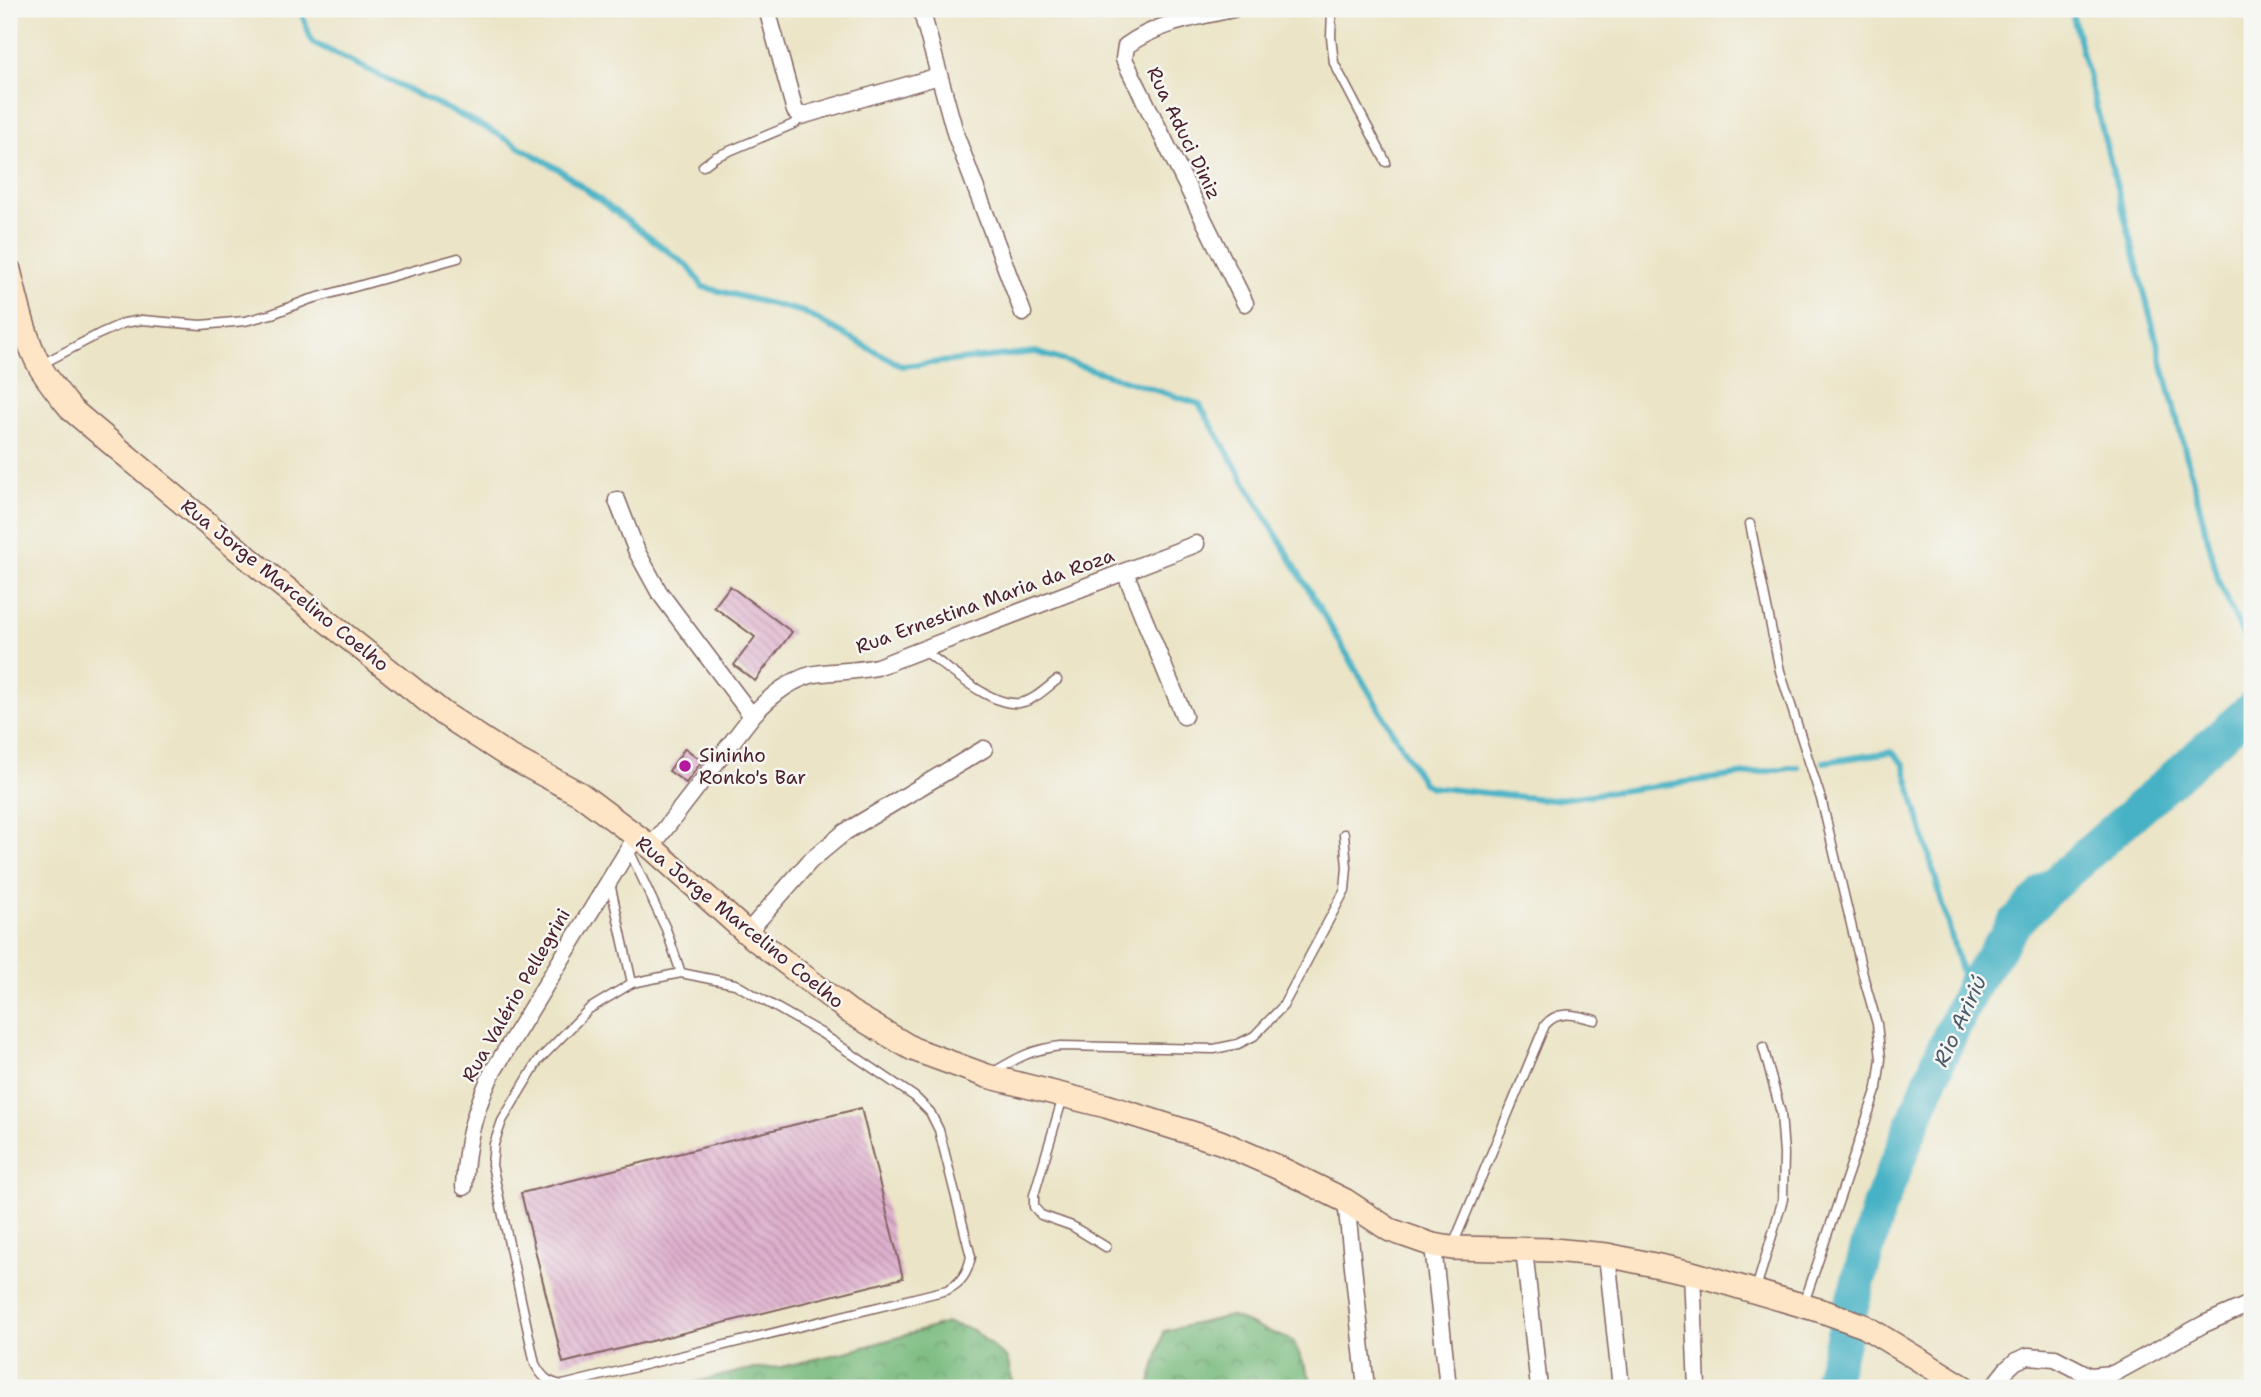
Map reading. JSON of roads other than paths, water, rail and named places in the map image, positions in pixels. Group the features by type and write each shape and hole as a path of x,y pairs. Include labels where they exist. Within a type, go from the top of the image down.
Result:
{"street":[{"path":"767,9 795,111 801,116 939,76"},
{"path":"921,9 956,136 1023,313"},
{"name":"Rua Aduci Diniz","path":"1233,9 1161,27 1137,38 1126,46 1124,59 1245,303"},
{"name":"Rua Jorge Marcelino Coelho","path":"9,270 25,328 40,365 56,390 80,417 259,567 444,714 507,755 580,794 747,933 850,1012 887,1035 913,1049 987,1076 1106,1106 1220,1142 1346,1201 1391,1230 1442,1247 1607,1255 1692,1273 1864,1326 1965,1388"},
{"path":"617,500 637,552 659,592 752,716"},
{"name":"Rua Ernestina Maria da Roza","path":"638,844 764,703 780,691 810,675 877,667 1196,544"},
{"path":"1125,572 1184,716"},
{"path":"747,933 810,861 845,832 984,749"},
{"name":"Rua Valério Pellegrini","path":"464,1187 471,1126 492,1073 609,880 638,844"},
{"path":"1346,1201 1366,1388"},
{"path":"1442,1247 1448,1388"},
{"path":"1524,1249 1539,1388"},
{"path":"1607,1255 1621,1388"},
{"path":"1692,1273 1697,1388"},
{"path":"1992,1388 2007,1369 2028,1356 2055,1358 2090,1376 2113,1374 2204,1324 2252,1303"}],"lane":[{"path":"1332,9 1334,63 1386,162"},
{"path":"703,166 715,157 796,123 801,116"},
{"path":"40,365 124,323 142,320 201,325 245,321 308,300 458,258"},
{"path":"1750,524 1780,671 1822,803 1877,1024 1881,1059 1877,1088 1814,1309"},
{"path":"923,650 989,696 1004,701 1017,703 1031,699 1057,680"},
{"path":"987,1076 1021,1055 1040,1048 1061,1046 1214,1049 1238,1044 1254,1036 1283,1006 1345,890 1347,867 1344,834"},
{"path":"638,844 681,973"},
{"path":"609,880 632,983"},
{"path":"681,973 735,984 821,1033 915,1097 930,1112 939,1130 971,1257 967,1272 959,1283 947,1290 562,1385 550,1383 540,1374 535,1364 492,1165 494,1144 502,1121 538,1061 589,1009 632,983 681,973"},
{"path":"1442,1247 1545,1025 1557,1014 1595,1020"},
{"path":"1755,1292 1784,1188 1781,1114 1763,1047"},
{"path":"1063,1097 1034,1195 1034,1207 1041,1215 1085,1233 1106,1248"}],"waterway":[{"path":"300,9 312,42 492,131 560,170 690,268 703,287 803,312 902,366 1036,352 1199,404 1423,783 1430,787 1552,800 1798,767"},
{"path":"2071,9 2219,582 2252,655"},
{"name":"Rio Aririú","path":"1829,1388 1878,1210 1939,1059 1974,983 2015,923 2046,891 2252,708"},
{"path":"1824,762 1892,752 1904,764 1961,971 1967,981 1974,983"}],"place":[{"name":"Sininho Ronko's Bar","path":"685,766"}]}
